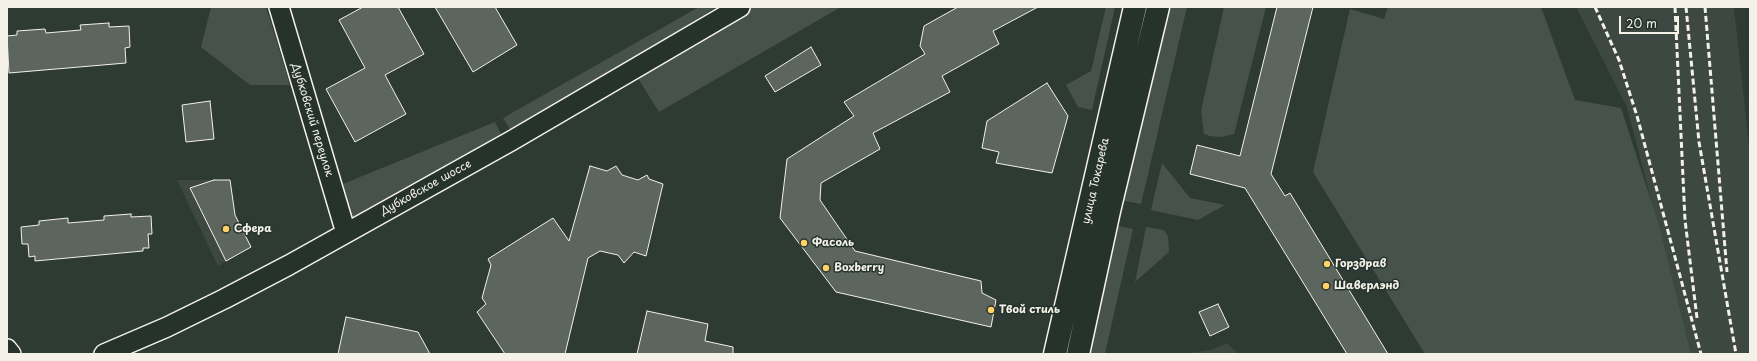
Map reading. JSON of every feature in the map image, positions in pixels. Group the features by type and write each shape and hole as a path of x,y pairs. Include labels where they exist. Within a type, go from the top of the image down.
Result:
{"main road":[{"name":"улица Токарева","path":"1055,354 1135,7"},
{"name":"улица Токарева","path":"1078,354 1109,211 1158,7"}],"street":[{"name":"Дубковский переулок","path":"279,7 346,233"},
{"name":"Дубковское шоссе","path":"104,354 167,327 224,299 346,233 511,141 740,7"},
{"path":"7,349 11,354"}],"shaded area":[{"path":"211,7 266,7 290,85 250,85 201,47"},
{"path":"699,7 716,7 513,134 503,118"},
{"path":"753,7 841,7 659,112 636,75"},
{"path":"1106,7 1115,7 1092,110 1078,107 1066,85 1091,71"},
{"path":"1164,7 1187,7 1141,204 1119,200"},
{"path":"1224,7 1266,7 1234,134 1221,137 1204,134 1201,111"},
{"path":"1388,7 1541,7 1575,100 1621,108 1658,222 1691,354 1425,354 1313,172 1350,9 1384,19"},
{"path":"1576,7 1734,7 1750,155 1750,354 1691,354 1627,107"},
{"path":"495,122 503,138 351,224 338,186"},
{"path":"1162,163 1190,198 1225,205 1198,220 1151,210"},
{"path":"177,180 230,180 235,215 251,247 218,266"},
{"path":"1113,225 1133,229 1105,354 1084,354"},
{"path":"1146,227 1164,230 1168,236 1169,252 1135,282"},
{"path":"1227,343 1239,354 1180,354 1211,350"}],"building":[{"path":"363,7 398,7 424,54 385,75 406,114 355,142 326,89 365,68 339,20"},
{"path":"435,7 495,7 517,45 473,72"},
{"path":"958,7 1038,7 993,31 999,44 942,76 950,92 873,133 880,149 821,183 820,200 855,251 981,281 982,293 996,300 991,327 836,292 780,218 787,159 854,116 844,102 925,54 920,46 924,26"},
{"path":"1277,7 1313,7 1271,174 1285,196 1290,193 1388,354 1347,354 1245,188 1190,174 1197,145 1240,156"},
{"path":"109,23 109,27 129,26 130,47 125,48 126,63 9,73 7,36 17,35 17,31 45,29 46,33 81,30 80,25"},
{"path":"811,47 821,65 775,92 765,76"},
{"path":"1047,83 1068,116 1052,173 996,163 999,152 982,148 987,121"},
{"path":"210,101 214,139 186,142 182,105"},
{"path":"590,166 607,171 616,166 622,175 638,180 647,175 649,179 663,184 646,256 634,252 624,263 618,255 600,251 588,258 565,354 505,354 477,312 486,304 482,298 491,265 488,259 553,218 569,241"},
{"path":"214,180 230,180 235,215 251,247 226,261 190,188"},
{"path":"131,214 131,217 151,216 152,234 148,234 149,248 143,248 143,251 35,261 35,256 29,257 28,244 22,244 21,227 39,225 39,221 68,218 68,223 104,220 104,216"},
{"path":"1218,304 1229,327 1210,336 1199,312"},
{"path":"647,311 708,324 705,341 733,347 733,354 637,354"},
{"path":"346,317 418,332 430,354 338,354"}],"railway":[{"path":"1595,7 1619,60 1637,116 1701,354"},
{"path":"1675,7 1685,220 1697,318"},
{"path":"1686,7 1699,142 1736,354"},
{"path":"1705,7 1727,272"}],"place":[{"name":"Сфера","path":"226,229"},
{"name":"Фасоль","path":"804,243"},
{"name":"Горздрав","path":"1327,264"},
{"name":"Boxberry","path":"826,268"},
{"name":"Шаверлэнд","path":"1326,286"},
{"name":"Твой стиль","path":"991,310"}]}
